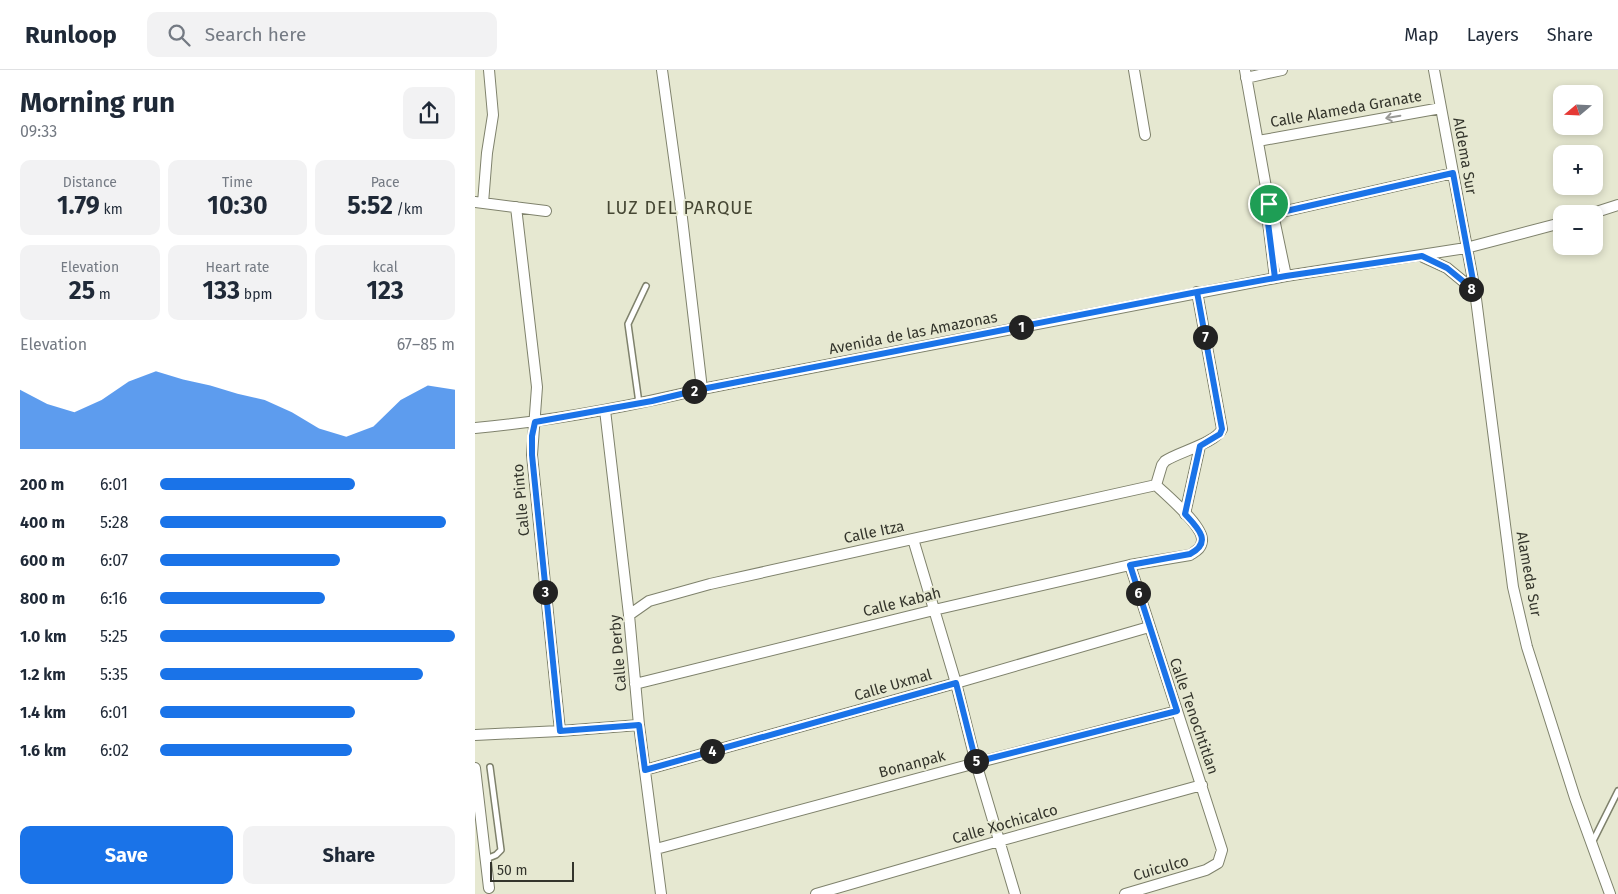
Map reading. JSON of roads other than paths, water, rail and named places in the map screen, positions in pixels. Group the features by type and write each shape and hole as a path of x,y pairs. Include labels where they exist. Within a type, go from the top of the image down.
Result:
{"street":[{"path":"489,70 493,114 479,202 546,211"},
{"path":"662,70 680,201 702,389"},
{"path":"1134,70 1145,135"},
{"path":"1282,70 1246,74 1270,211 1286,276"},
{"name":"Aldema Sur","path":"1434,70 1466,248"},
{"name":"Calle Alameda Granate","path":"1258,141 1441,108"},
{"path":"1270,211 1453,173"},
{"path":"1603,210 1618,205"},
{"name":"Calle Pinto","path":"516,207 537,387 532,455 560,731"},
{"path":"1270,211 1275,278"},
{"name":"Avenida de las Amazonas","path":"475,428 535,422 639,404 702,389 1197,292 1466,248 1553,225"},
{"name":"Alameda Sur","path":"1466,248 1475,291 1513,587 1527,647 1575,798 1610,894"},
{"path":"1422,256 1447,268 1475,291"},
{"path":"1185,514 1156,485 1162,465 1165,461 1200,446 1220,434 1222,429 1197,292"},
{"name":"Calle Derby","path":"605,410 629,615 639,725 661,894"},
{"path":"1185,514 1200,446"},
{"name":"Calle Itza","path":"629,615 649,601 709,584 1156,485"},
{"name":"Calle Kabah","path":"635,684 934,610 1130,565 1177,558 1190,554 1198,550 1203,539 1201,533 1185,514"},
{"path":"913,539 956,683 976,762 1015,894"},
{"name":"Calle Tenochtitlan","path":"1130,565 1222,850 1218,863 1206,870"},
{"name":"Calle Uxmal","path":"645,770 1149,627"},
{"name":"Bonanpak","path":"656,849 976,762 1177,711"},
{"path":"475,735 639,725"},
{"path":"475,768 489,888"},
{"name":"Calle Xochicalco","path":"816,894 1202,785"},
{"name":"Cuiculco","path":"1125,894 1206,870"}],"lane":[{"path":"639,404 628,324 645,286"},
{"path":"485,859 496,855 501,850 490,767"},
{"path":"1592,844 1618,791"}],"district":[{"name":"LUZ DEL PARQUE","path":"680,208"}]}
